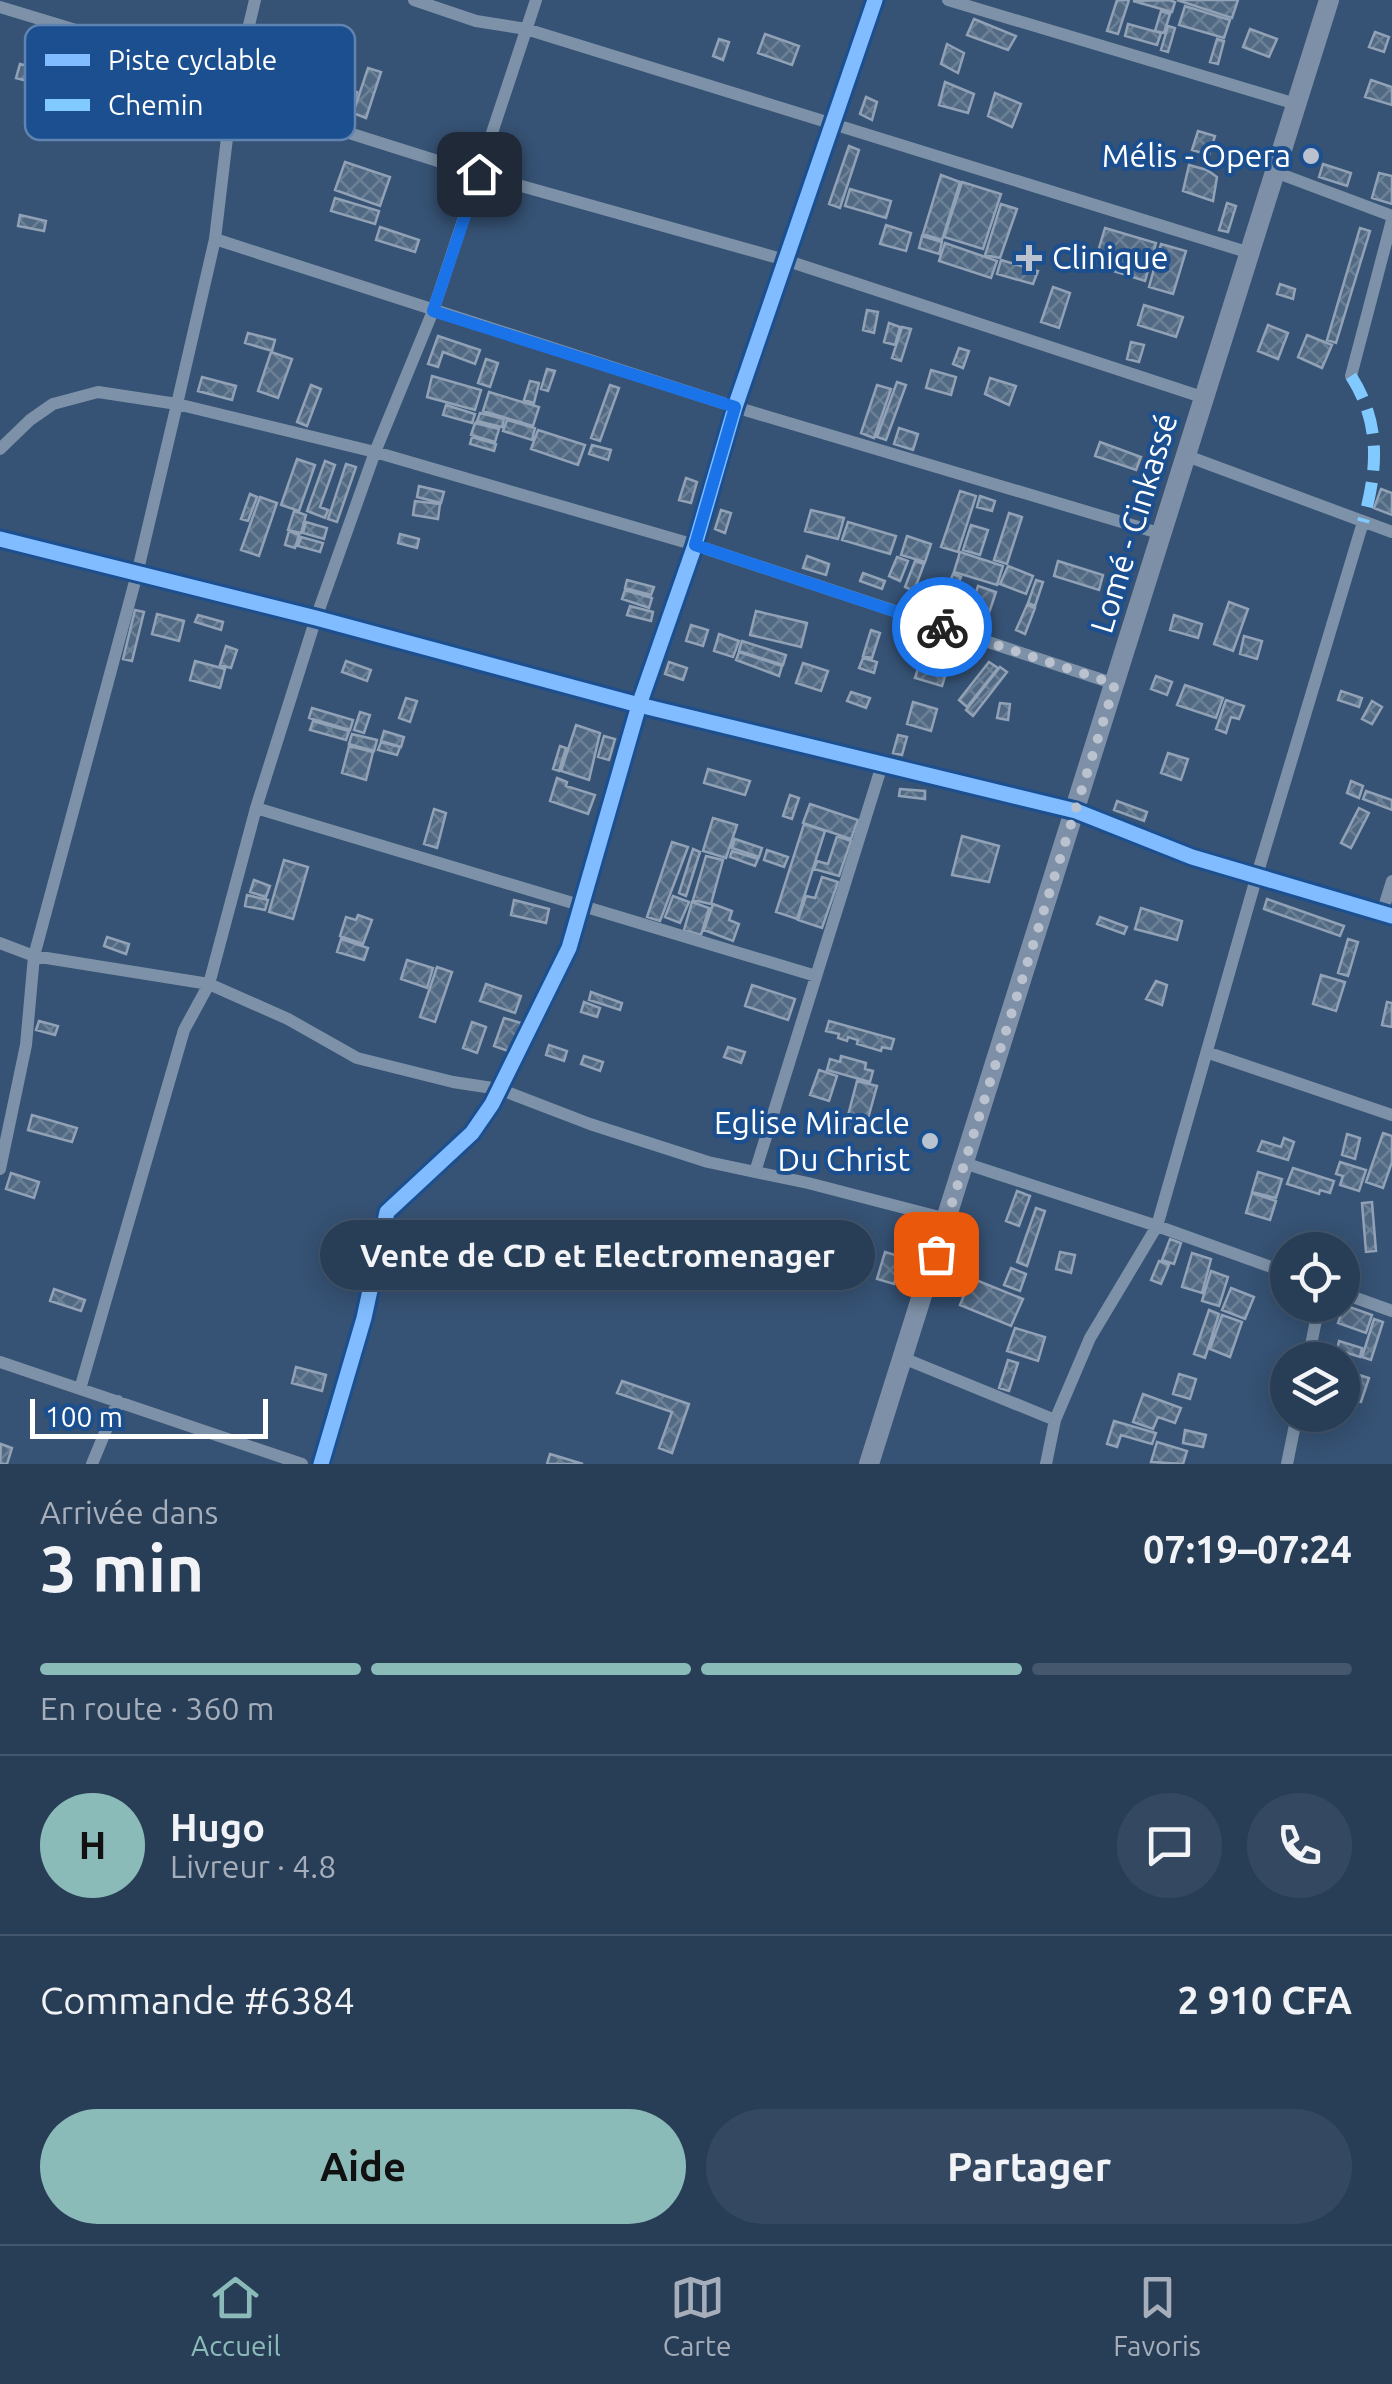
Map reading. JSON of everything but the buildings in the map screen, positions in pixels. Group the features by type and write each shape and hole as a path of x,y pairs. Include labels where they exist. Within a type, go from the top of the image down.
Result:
{"highway":[{"name":"Lomé - Cinkassé","path":"869,1464 1329,0"}],"street":[{"path":"249,25 255,0"},
{"path":"414,0 476,21 526,29 1250,253"},
{"path":"80,1389 184,1030 209,984 256,808 316,618 376,452 433,311 536,0"},
{"path":"321,1464 364,1318 387,1212 472,1132 500,1089 568,948 639,706 695,545 735,407 875,0"},
{"path":"948,0 1296,104"},
{"path":"0,7 59,25"},
{"path":"355,135 479,174 786,260 1205,398"},
{"path":"0,1169 26,1044 34,956 137,574 215,239 227,140"},
{"path":"1275,172 1392,218 1351,376"},
{"path":"215,239 735,407 1162,534"},
{"path":"0,449 53,404 98,392 177,404 376,452 695,545 1115,684"},
{"path":"1187,456 1392,532"},
{"path":"1046,1464 1055,1420 1090,1338 1158,1226 1362,522"},
{"path":"0,539 316,618 639,706 1076,812 1192,857 1387,915 1392,881"},
{"path":"754,1172 882,765"},
{"path":"256,808 816,976"},
{"path":"0,944 34,956 209,984 288,1019 358,1058 453,1082 500,1089 708,1162 946,1219"},
{"path":"1209,1053 1392,1115"},
{"path":"964,1164 1270,1266"},
{"path":"1360,1299 1392,1311"},
{"path":"902,1358 1055,1420"},
{"path":"0,1362 280,1461 302,1464"},
{"path":"92,1464 118,1401"},
{"path":"1286,1464 1293,1432"}],"marked path":[{"path":"1351,376 1368,411 1374,447 1372,483 1363,522"}],"cycle path":[{"path":"321,1464 364,1318 387,1212 472,1133 492,1104 569,948 639,705 695,545 735,407 875,0"},
{"path":"0,539 639,705 1076,811 1192,857 1392,916"}],"way so far":[{"path":"936,1254 1115,684 942,627"}],"place":[{"name":"Mélis - Opera","path":"1311,156"},
{"name":"Clinique","path":"1029,258"},
{"name":"Eglise Miracle Du Christ","path":"930,1141"},
{"name":"Vente de CD et Electromenager","path":"936,1254"}],"route":[{"path":"479,174 433,311 735,407 695,545 942,627"}]}
